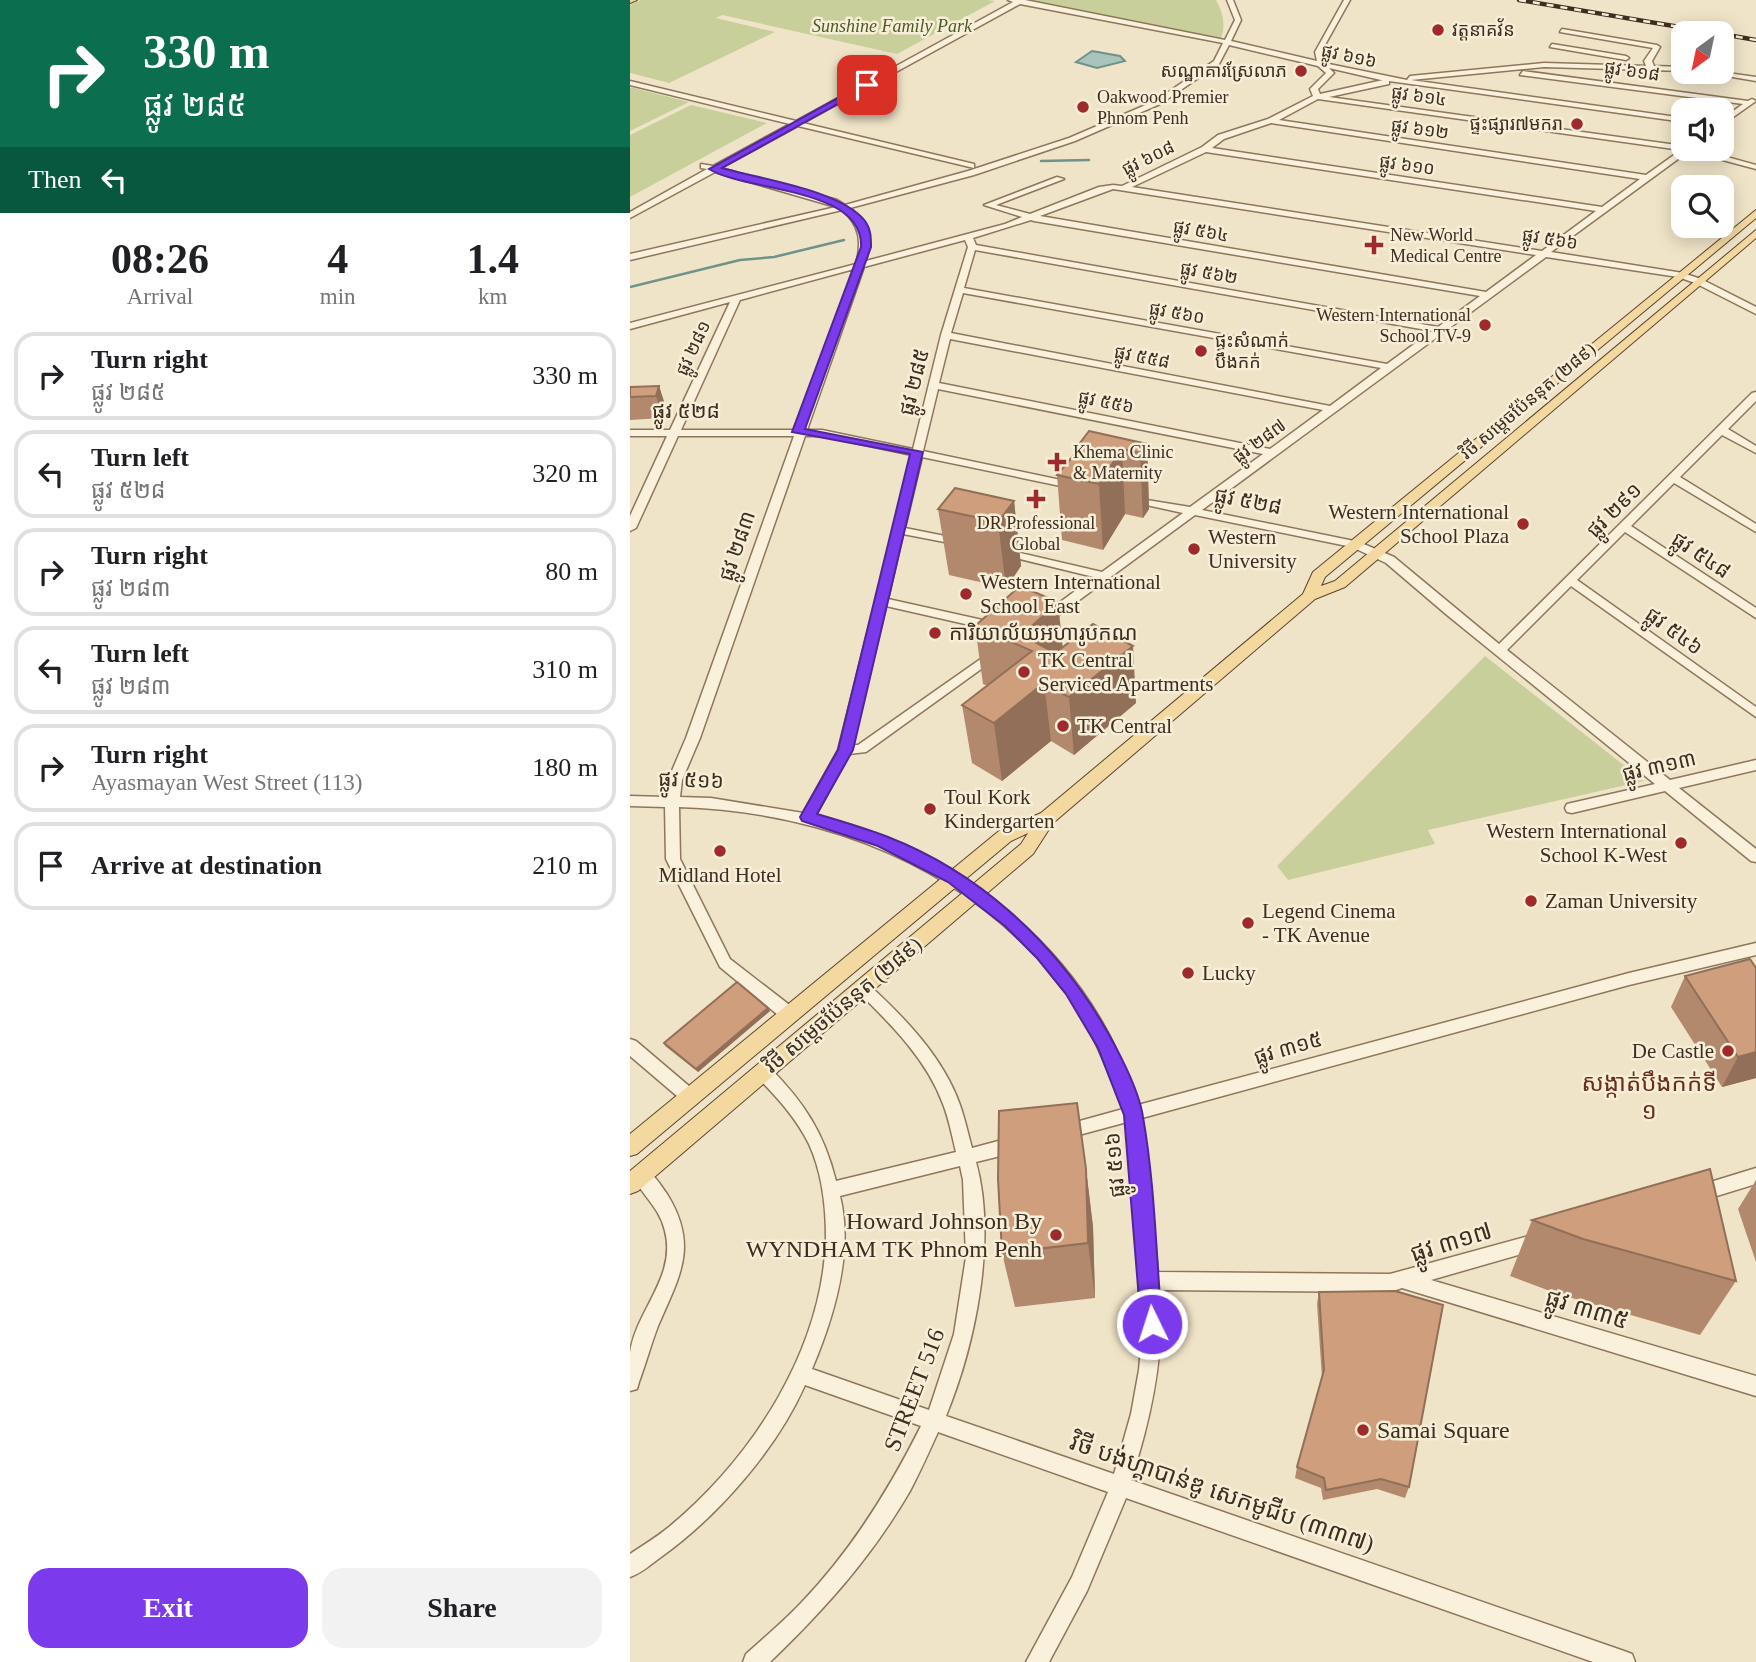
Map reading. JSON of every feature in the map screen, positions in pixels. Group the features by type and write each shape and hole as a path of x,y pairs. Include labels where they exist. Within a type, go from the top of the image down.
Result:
{"main road":[{"name":"វិថី សម្តេចប៉ែននុត (២៨៩)","path":"1310,596 1318,575 1679,275 1753,219"},
{"name":"វិថី សម្តេចប៉ែននុត (២៨៩)","path":"630,1147 1005,836 1047,818 1310,596 1340,584 1756,233"},
{"path":"1618,326 1637,333"},
{"name":"វិថី សម្តេចប៉ែននុត (២៨៩)","path":"635,1180 1027,849 1047,818"}],"street":[{"path":"630,215 837,93 1016,0"},
{"path":"633,205 797,124 948,41 1016,0"},
{"name":"ផ្លូវ ៦១៦","path":"1016,0 1394,80 1671,118"},
{"path":"630,257 957,178 1023,158 1124,119 1191,82 1231,44 1238,18 1230,0"},
{"path":"1317,97 1314,89 1330,74 1321,65 1318,52 1347,0"},
{"path":"1552,46 1649,63 1657,47 1562,31"},
{"path":"938,39 948,41"},
{"name":"ផ្លូវ ៦០៨","path":"630,326 860,265 970,242 1102,189 1124,188 1206,149 1230,133 1271,121 1317,97 1394,80 1511,67 1649,63 1671,67"},
{"name":"ផ្លូវ ៦១៨","path":"1511,67 1518,72 1753,101"},
{"path":"1734,76 1756,79"},
{"path":"630,83 971,166"},
{"path":"837,93 847,96"},
{"name":"ផ្លូវ ៦១៤","path":"1317,97 1671,146"},
{"path":"1734,114 1753,101"},
{"name":"ផ្លូវ ៦១២","path":"1271,121 1648,178"},
{"name":"ផ្លូវ ៦១០","path":"1206,149 1604,210"},
{"name":"ផ្លូវ ២៨៧","path":"1037,625 1671,160"},
{"name":"ផ្លូវ ៦១៤","path":"1734,161 1756,167"},
{"path":"709,168 842,206"},
{"name":"ផ្លូវ ៥៦៤","path":"1060,179 988,205 1034,218 1488,295"},
{"name":"ផ្លូវ ៥៦៦","path":"1124,188 1679,275 1698,281 1756,311"},
{"path":"633,205 646,206"},
{"name":"ផ្លូវ ២៨៣","path":"790,1015 725,963 673,859 673,800 675,780 693,738 798,432 860,265 867,235 861,222 842,206"},
{"name":"ផ្លូវ ២៨៥","path":"808,817 845,750 970,242"},
{"name":"ផ្លូវ ៥៦២","path":"970,242 1440,330"},
{"name":"ផ្លូវ ៥៦០","path":"959,290 1389,367"},
{"name":"ផ្លូវ ២៨១","path":"630,528 636,501 674,432 736,299"},
{"name":"ផ្លូវ ៥៥៨","path":"946,335 1332,409"},
{"name":"ផ្លូវ ៥៥៦","path":"933,385 1272,453"},
{"name":"ផ្លូវ ២៩១","path":"1499,651 1756,395"},
{"path":"1722,430 1756,450"},
{"name":"ផ្លូវ ៥២៨","path":"630,433 822,433 1091,489"},
{"path":"1673,477 1756,529"},
{"name":"ផ្លូវ ៥២៨","path":"1116,495 1355,544 1390,560 1756,857"},
{"name":"ផ្លូវ ៥៤៨","path":"1624,527 1756,614"},
{"path":"898,530 1104,576"},
{"name":"ផ្លូវ ៥៤៦","path":"1570,580 1756,713"},
{"path":"881,601 1012,631"},
{"path":"845,750 861,749 1007,646"},
{"name":"ផ្លូវ ៣១៣","path":"1572,808 1756,765"},
{"name":"ផ្លូវ ៥១៦","path":"630,801 673,800 739,804 808,817 884,842 976,892 1043,953 1072,989 1106,1045 1134,1115 1152,1324 1146,1385 1120,1485 1072,1603 1037,1662"},
{"name":"ផ្លូវ ៣១៥","path":"832,1190 1134,1115 1629,979 1756,949"},
{"name":"STREET 516","path":"754,1662 825,1592 873,1531 911,1468 934,1420 960,1349 973,1280 975,1215 967,1156 952,1105 929,1060 899,1021 863,988"},
{"path":"630,1046 690,1097"},
{"path":"630,1567 691,1520 736,1474 773,1425 802,1375 826,1310 836,1247 832,1190 822,1155 807,1124 788,1096 763,1072"},
{"path":"1674,1201 1756,1176"},
{"path":"630,1382 648,1329 674,1271 676,1252 675,1227 660,1195 635,1180"},
{"name":"ផ្លូវ ៣១៧","path":"1149,1281 1345,1285 1404,1281 1559,1235"},
{"name":"ផ្លូវ ៣៣៥","path":"1404,1281 1756,1385"},
{"name":"វិថី បង់ហ្គាបាន់ឌូ សេកមូជីប (៣៣៧)","path":"802,1375 1624,1662"}],"green space":[{"name":"Sunshine Family Park","path":"641,0 995,1 897,54 722,15 716,18 775,32 669,83 630,73 630,5"},
{"path":"1028,0 1216,0 1222,14 1223,28 1221,38"},
{"path":"630,87 689,102 630,131"},
{"path":"691,105 767,123 630,197 630,135"},
{"path":"1485,656 1644,781 1428,830 1435,844 1288,880 1277,866"}],"water":[{"path":"1092,51 1120,56 1125,61 1097,68 1076,62"}],"building":[{"path":"659,386 656,396 630,397 630,387"},
{"path":"1089,431 1147,444 1140,453 1122,449 1099,484 1057,475 1083,444 1080,443"},
{"path":"955,488 1014,501 998,522 938,509"},
{"path":"1020,586 1058,602 1022,635 1055,653 1093,624 1133,646 1069,697 1044,683 994,723 962,705 1032,651 975,626"},
{"path":"1750,959 1756,968 1756,1052 1738,1057 1685,976"},
{"path":"737,982 768,1008 696,1069 664,1043"},
{"path":"1077,1103 1086,1169 1088,1243 1002,1253 998,1179 999,1111"},
{"path":"1710,1169 1736,1281 1583,1239 1532,1220"},
{"name":"Samai Square","path":"1395,1291 1443,1305 1409,1487 1381,1479 1326,1490 1324,1478 1297,1467 1324,1370 1319,1292"}],"waterway":[{"path":"1041,161 1089,160"},
{"path":"630,287 740,260 774,257 844,240"}],"railway":[{"path":"1519,0 1671,26"},
{"path":"1734,36 1756,40"}],"place":[{"name":"វត្តនាគវ័ន","path":"1438,30"},
{"name":"សណ្ឋាគារស្រែលាភ","path":"1301,71"},
{"name":"Oakwood Premier Phnom Penh","path":"1083,107"},
{"name":"ផ្ទះផ្សារ៧មករា","path":"1577,124"},
{"name":"New World Medical Centre","path":"1374,245"},
{"name":"Western International School TV-9","path":"1485,325"},
{"name":"ផ្ទះសំណាក់ បឹងកក់","path":"1201,351"},
{"name":"Khema Clinic & Maternity","path":"1057,462"},
{"name":"DR Professional Global","path":"1036,499"},
{"name":"Western International School Plaza","path":"1523,524"},
{"name":"Western University","path":"1194,549"},
{"name":"Western International School East","path":"966,594"},
{"name":"ការិយាល័យអហារូបកណ","path":"935,633"},
{"name":"TK Central Serviced Apartments","path":"1024,672"},
{"name":"TK Central","path":"1063,726"},
{"name":"Toul Kork Kindergarten","path":"930,809"},
{"name":"Western International School K-West","path":"1681,843"},
{"name":"Midland Hotel","path":"720,851"},
{"name":"Zaman University","path":"1531,901"},
{"name":"Legend Cinema - TK Avenue","path":"1248,923"},
{"name":"Lucky","path":"1188,973"},
{"name":"De Castle","path":"1728,1051"},
{"name":"Howard Johnson By WYNDHAM TK Phnom Penh","path":"1056,1235"},
{"name":"Samai Square","path":"1363,1430"}],"district":[{"name":"សង្កាត់បឹងកក់ទី ១","path":"1649,1097"}],"route":[{"path":"867,85 714,169 834,202 861,222 867,235 866,247 798,432 822,433 917,452 841,764 808,817 847,828 920,858 976,892 1011,921 1043,953 1072,989 1106,1045 1134,1115 1152,1324"}]}
